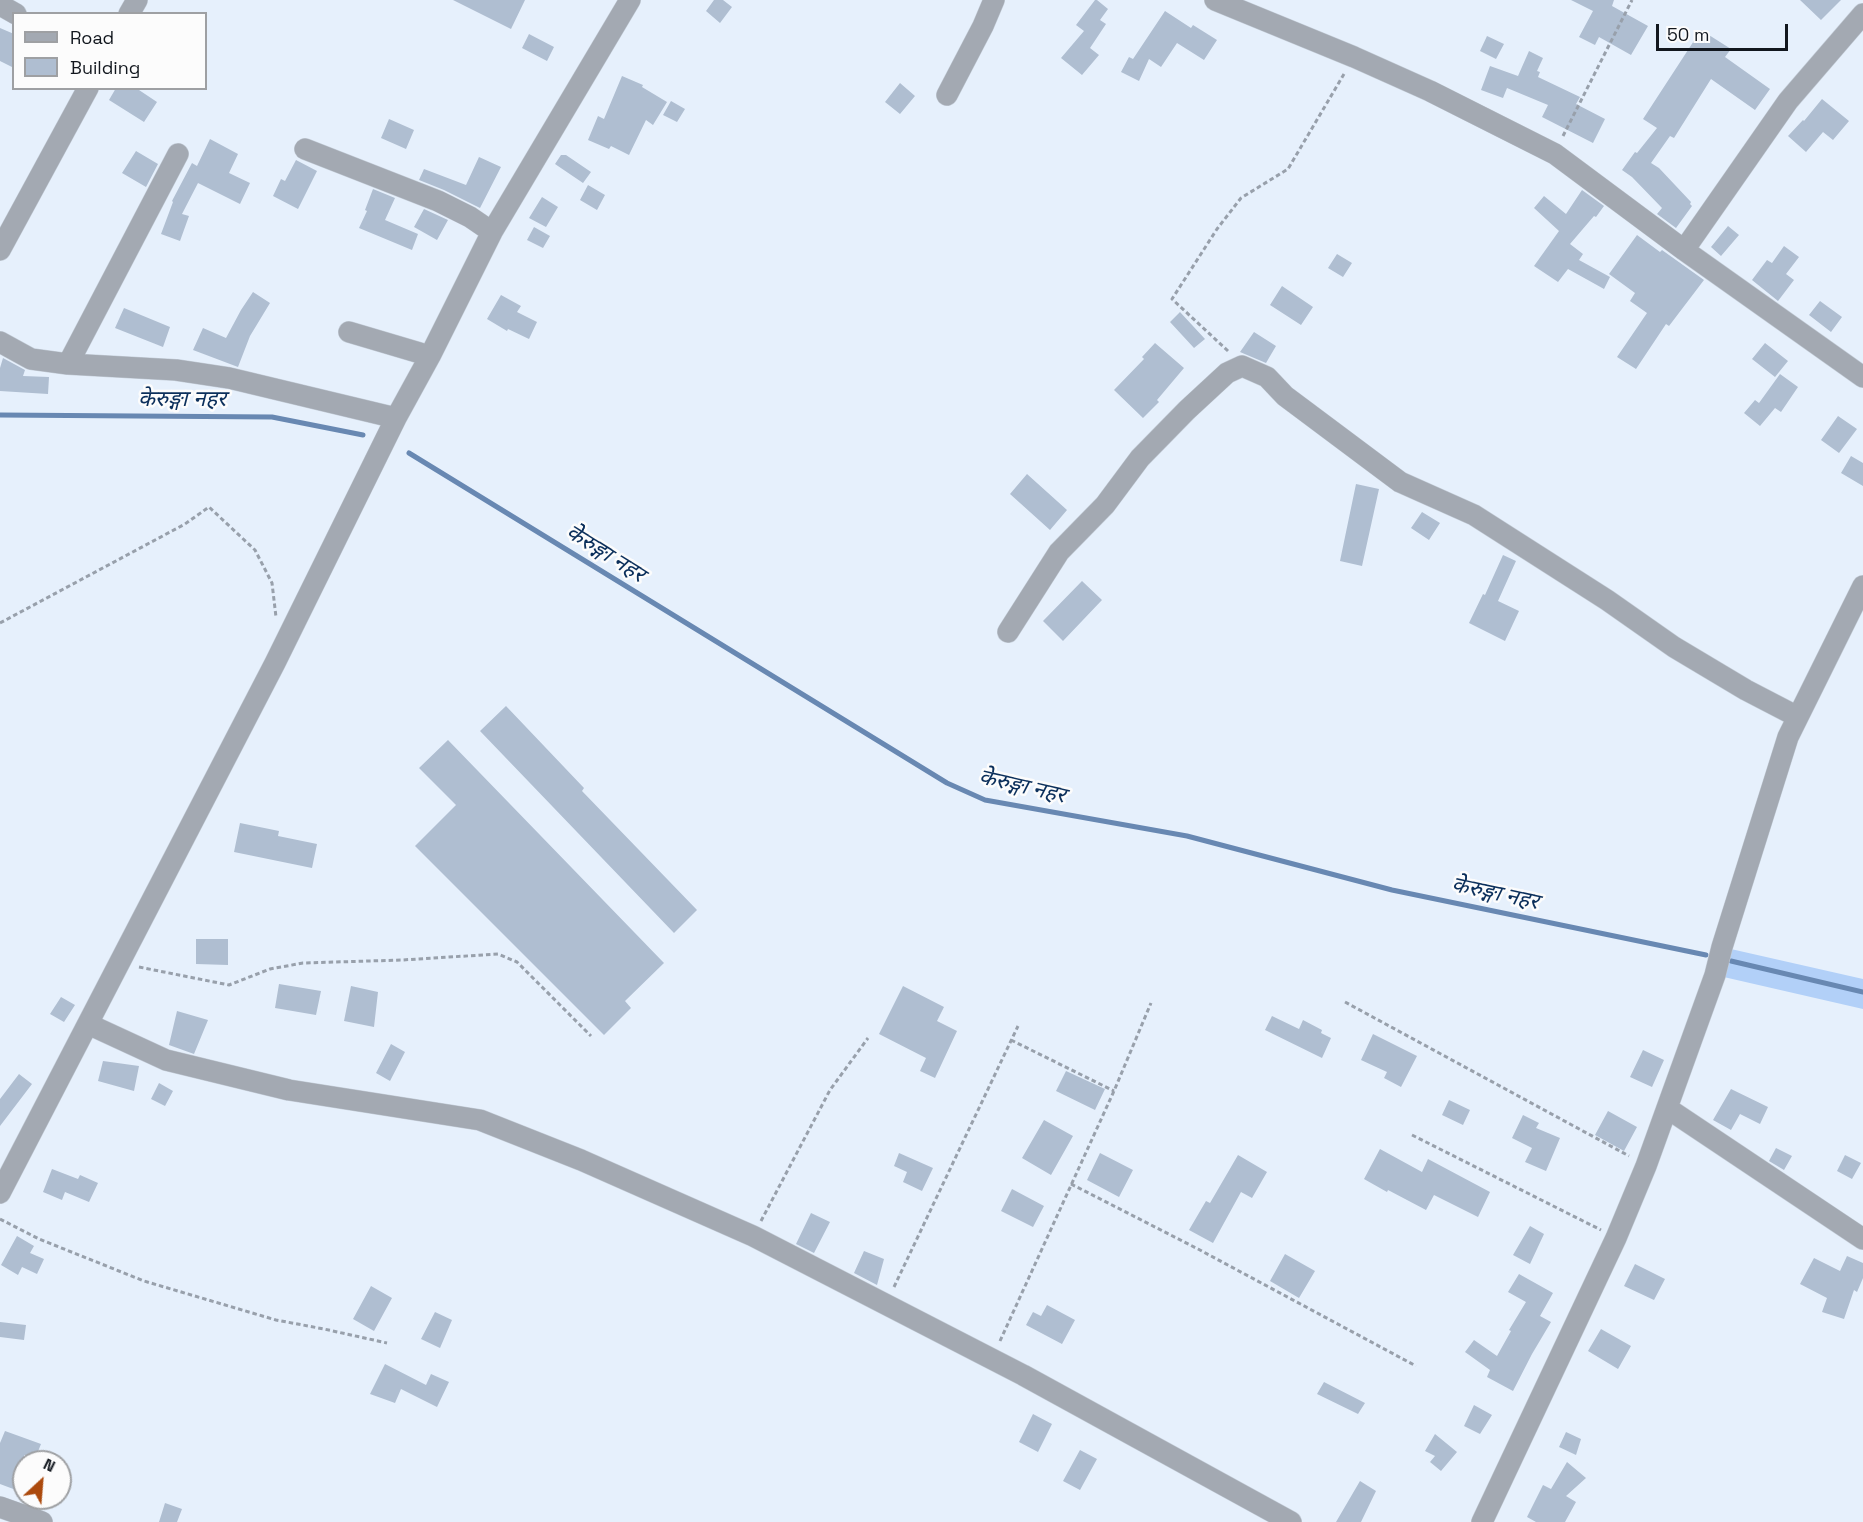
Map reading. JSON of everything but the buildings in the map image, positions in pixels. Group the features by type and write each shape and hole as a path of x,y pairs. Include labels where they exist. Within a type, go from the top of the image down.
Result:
{"street":[{"path":"0,1193 275,663 396,418 492,232 630,0"},
{"path":"947,95 994,0"},
{"path":"1215,0 1430,91 1555,154 1684,250 1863,377"},
{"path":"1684,250 1788,101 1863,14"},
{"path":"0,250 87,90"},
{"path":"305,149 438,201 470,217 492,232"},
{"path":"68,364 178,154"},
{"path":"349,332 430,356"},
{"path":"0,342 31,359 68,364 176,370 229,378 396,418"},
{"path":"1008,632 1059,552 1105,504 1140,458 1227,373 1242,366 1267,377 1284,396 1400,482 1474,515 1691,657 1746,690 1798,717"},
{"path":"1482,1522 1616,1238 1646,1166 1715,975 1788,737 1863,586"},
{"path":"88,1024 166,1060 289,1090 480,1120 581,1160 753,1236 1135,1435 1291,1522"},
{"path":"1667,1108 1863,1239"},
{"path":"0,1507 42,1522"}],"path":[{"path":"1555,154 1632,0"},
{"path":"1239,368 1230,352 1172,299 1216,229 1241,198 1288,169 1354,57"},
{"path":"0,623 185,524 209,507 255,550 272,583 276,627"},
{"path":"120,963 229,985 270,969 303,963 498,954 517,962 591,1036"},
{"path":"1345,1002 1646,1166"},
{"path":"992,1359 1114,1091 1151,1003"},
{"path":"885,1305 1018,1026"},
{"path":"753,1236 830,1090 868,1038"},
{"path":"1011,1040 1114,1091"},
{"path":"1412,1135 1616,1238"},
{"path":"1071,1184 1416,1366"},
{"path":"0,1219 39,1239 144,1281 276,1320 387,1343"}],"shaded area":[{"path":"1722,947 1863,979 1863,1009 1715,975"}],"waterway":[{"name":"केरुङ्गा नहर","path":"0,415 272,417 363,435"},
{"name":"केेरुङ्गा नहर","path":"409,453 947,783 985,800 1187,836 1392,890 1706,955"},
{"name":"केेरुङ्गा नहर","path":"1731,961 1863,992"}]}
